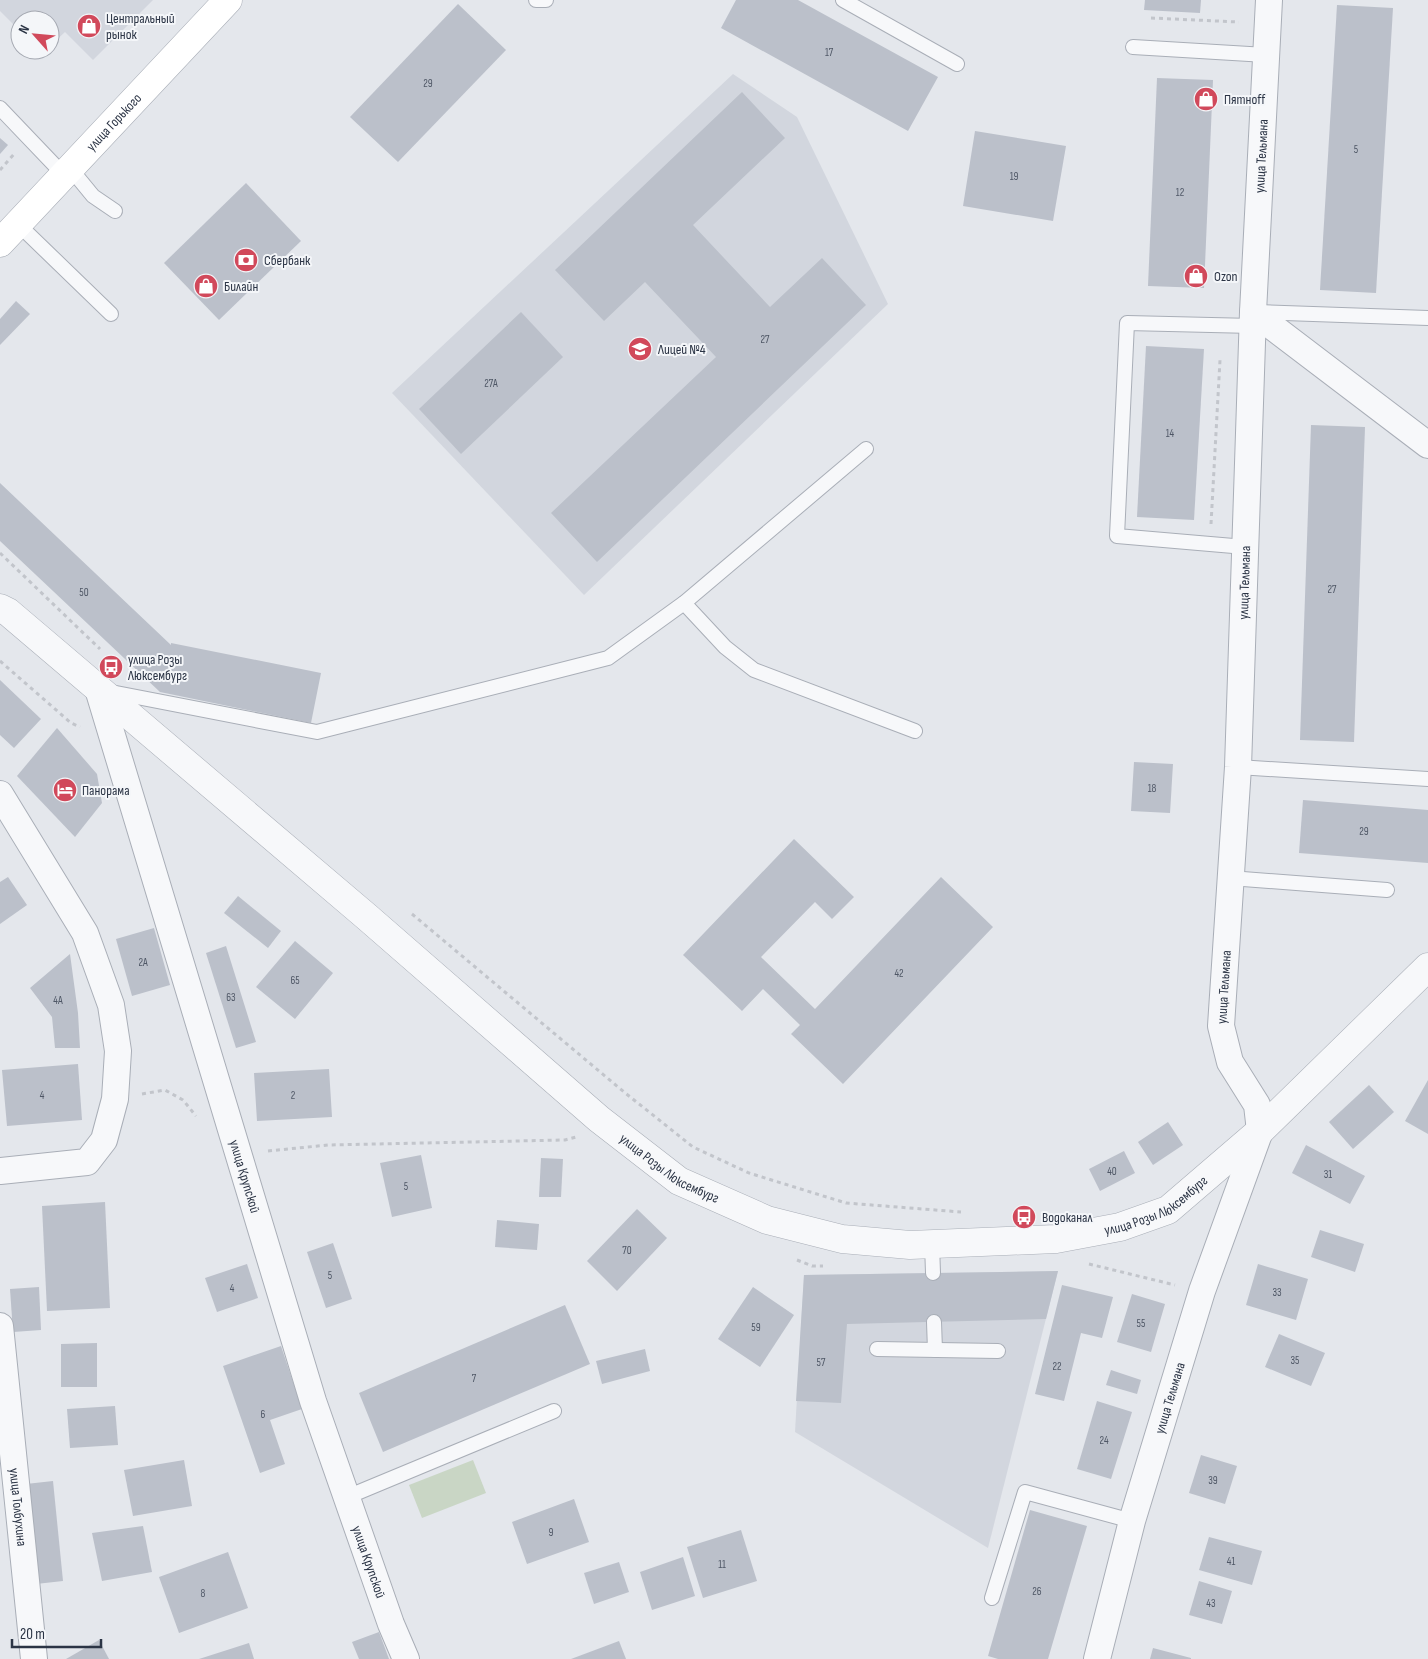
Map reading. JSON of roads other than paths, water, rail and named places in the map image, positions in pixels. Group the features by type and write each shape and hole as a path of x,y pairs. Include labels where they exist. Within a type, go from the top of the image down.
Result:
{"main road":[{"name":"улица Горького","path":"9,234 228,0"}],"street":[{"name":"улица Тельмана","path":"1097,1659 1132,1521 1202,1291 1260,1131 1257,1105 1230,1062 1221,1026 1238,766 1253,319 1269,0"},
{"path":"1253,319 1428,444"},
{"name":"улица Розы Люксембург","path":"0,608 8,612 367,917 599,1120 679,1181 767,1220 842,1239 910,1245 1056,1239 1120,1227 1168,1210 1260,1131 1428,967"},
{"name":"улица Крупской","path":"98,690 313,1400 391,1624 406,1659"},
{"path":"0,794 85,933 111,1005 118,1051 115,1099 104,1140 87,1162 0,1171"},
{"name":"улица Толбухина","path":"0,1326 34,1659"}],"lane":[{"path":"536,0 546,0"},
{"path":"843,0 957,64"},
{"path":"1134,47 1266,55"},
{"path":"0,108 93,196 115,211"},
{"path":"9,234 111,314"},
{"path":"1245,547 1117,536 1127,323 1253,319 1428,318"},
{"path":"98,690 317,732 608,658 684,603 866,449"},
{"path":"684,603 725,647 754,670 915,731"},
{"path":"1238,766 1428,779"},
{"path":"1230,878 1387,890"},
{"path":"932,1244 933,1273"},
{"path":"934,1322 935,1350"},
{"path":"877,1349 998,1351"},
{"path":"346,1496 554,1411"},
{"path":"992,1598 1025,1492 1132,1521"}],"place":[{"name":"Центральный рынок","path":"89,26"},
{"name":"Пятнoff","path":"1206,99"},
{"name":"Сбербанк","path":"246,260"},
{"name":"Ozon","path":"1196,276"},
{"name":"Билайн","path":"206,286"},
{"name":"Лицей №4","path":"640,349"},
{"name":"улица Розы Люксембург","path":"111,667"},
{"name":"Панорама","path":"65,790"},
{"name":"Водоканал","path":"1024,1217"}]}
